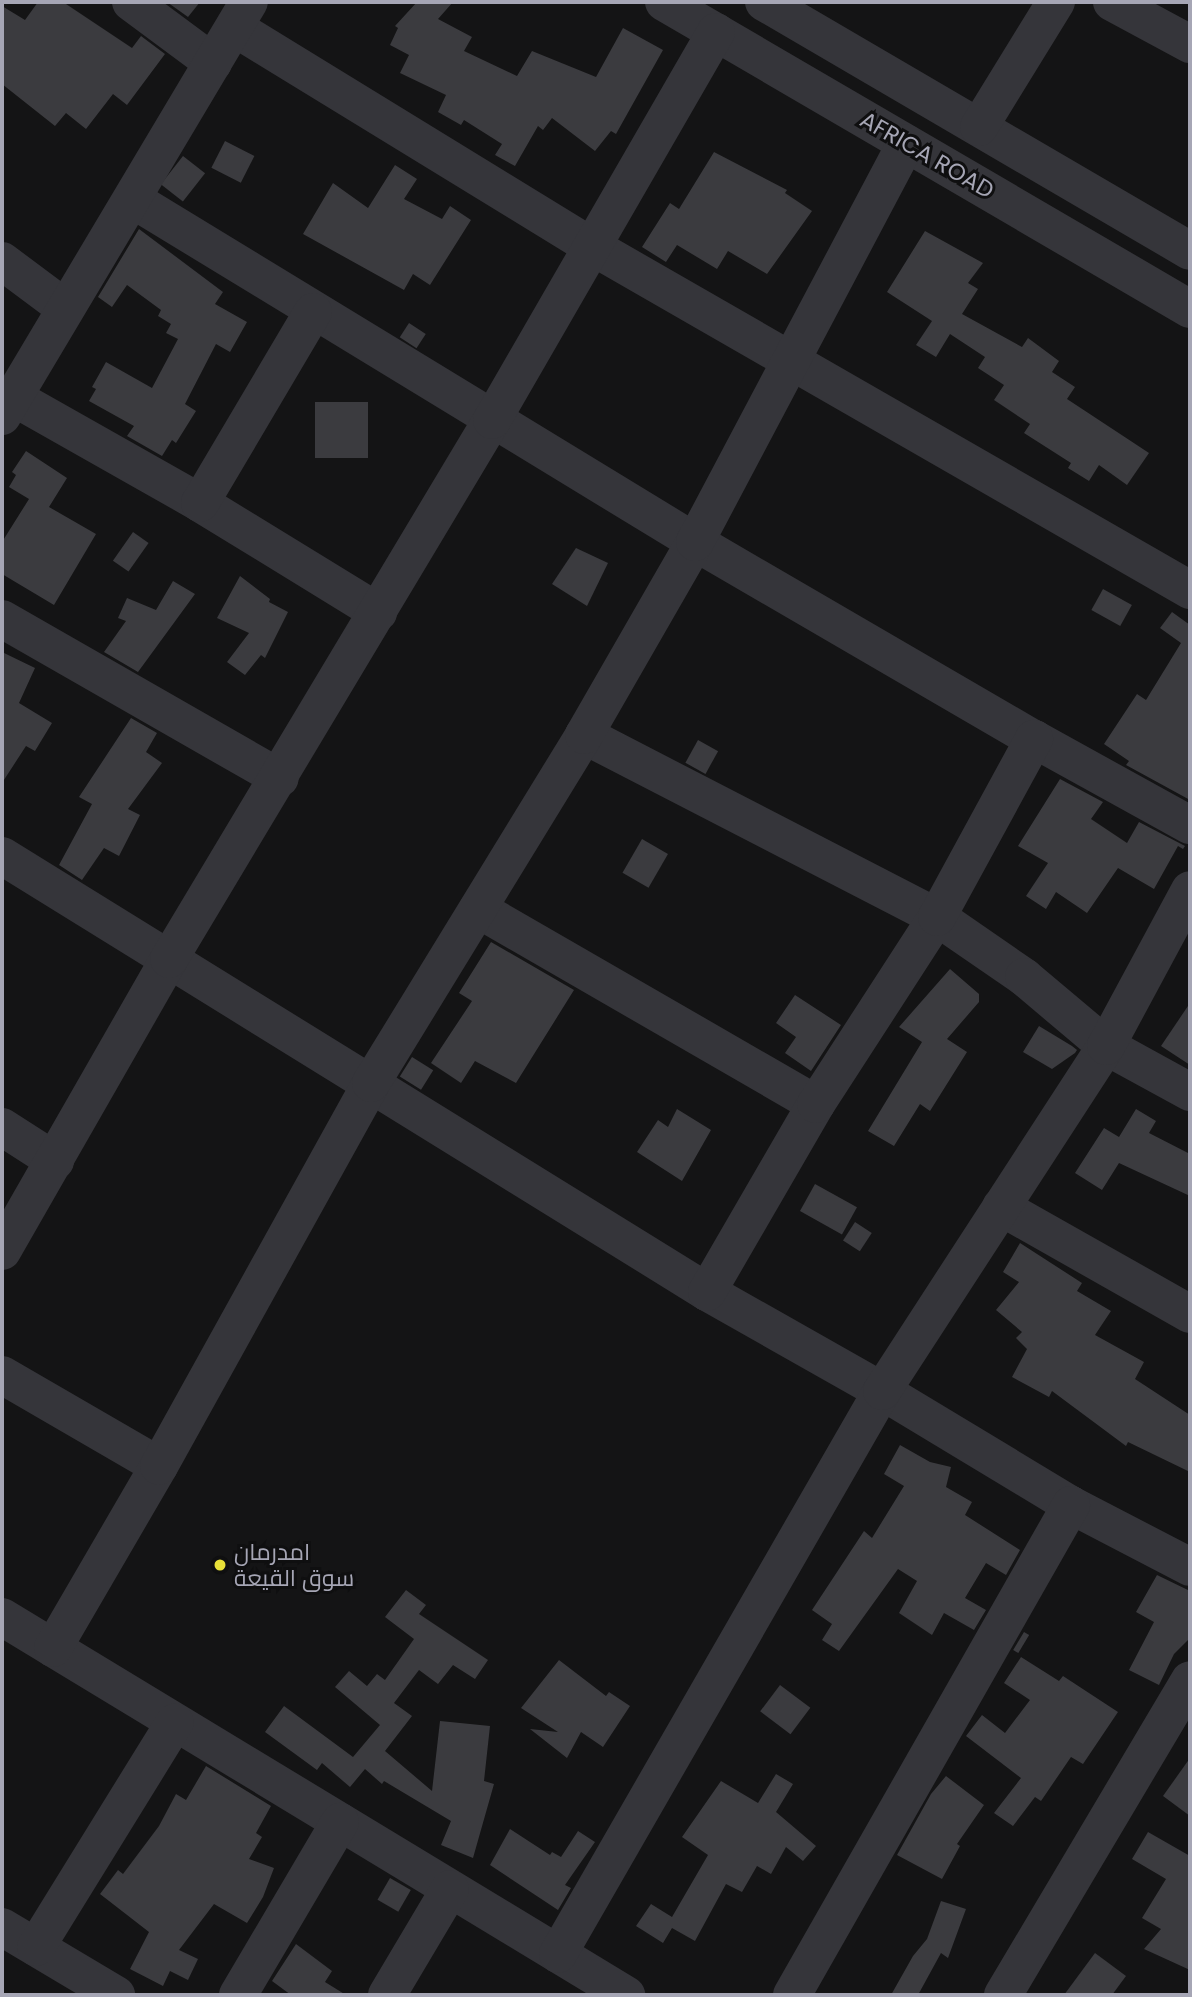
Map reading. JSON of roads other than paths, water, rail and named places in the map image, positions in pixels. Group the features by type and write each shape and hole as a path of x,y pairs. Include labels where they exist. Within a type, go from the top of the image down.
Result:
{"street":[{"path":"131,2 213,63"},
{"name":"AFRICA ROAD","path":"663,2 1190,309"},
{"path":"764,2 808,13 979,127 1190,251"},
{"path":"979,127 1056,2"},
{"path":"1112,2 1190,44"},
{"path":"378,612 200,503 8,407 242,15 593,247 1190,590"},
{"path":"2,1251 169,959 280,778 492,420 716,32"},
{"path":"53,1648 159,1466 371,1083 584,735 695,542 906,143"},
{"path":"132,199 313,312 695,542 1034,740 1190,825"},
{"path":"2,261 65,308"},
{"path":"200,503 313,312"},
{"path":"2,619 280,778"},
{"path":"584,735 937,917 1024,977 1106,1046 1190,1092"},
{"path":"707,1292 816,1104 937,917 1034,740"},
{"path":"2,856 707,1292 882,1391 1071,1505 1190,1567"},
{"path":"558,1954 882,1391 1106,1046 1190,890"},
{"path":"478,909 816,1104"},
{"path":"2,1127 55,1161"},
{"path":"1001,1207 1190,1314"},
{"path":"2,1375 159,1466"},
{"path":"792,1995 1071,1505"},
{"path":"2,1617 558,1954 603,1989"},
{"path":"1003,1995 1190,1681"},
{"path":"36,1947 175,1722"},
{"path":"238,1995 340,1822"},
{"path":"387,1995 450,1889"},
{"path":"2,1927 116,1995"}],"place":[{"name":"امدرمان سوق القيعة","path":"220,1565"}]}
